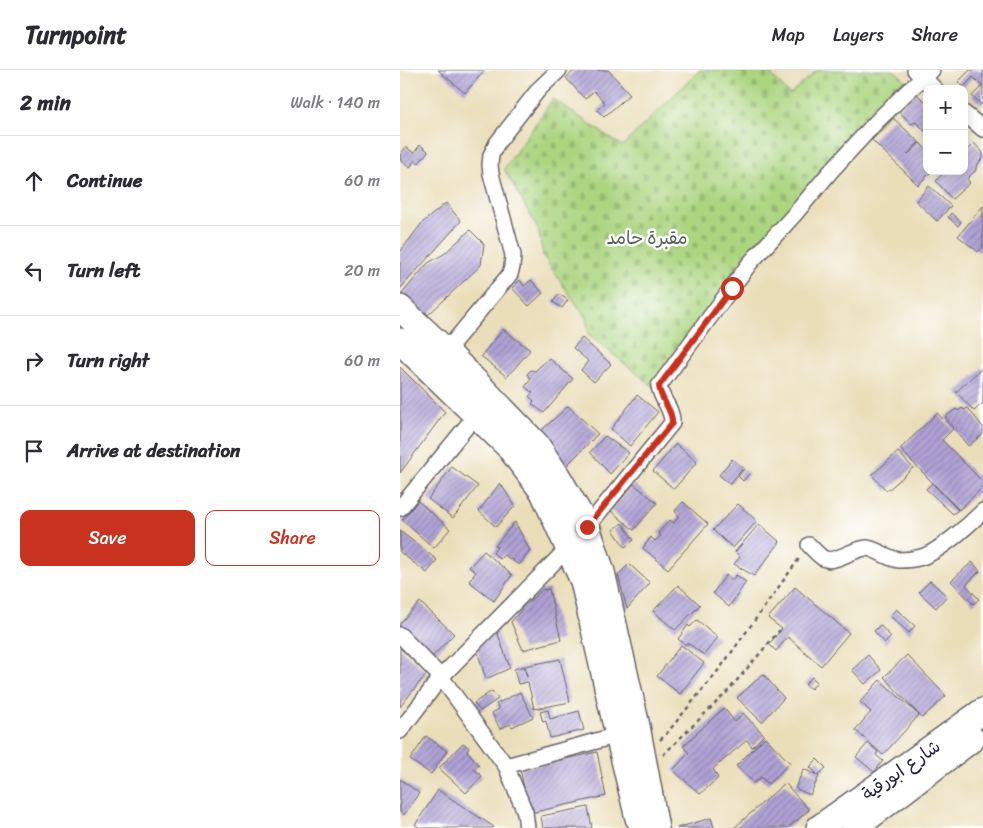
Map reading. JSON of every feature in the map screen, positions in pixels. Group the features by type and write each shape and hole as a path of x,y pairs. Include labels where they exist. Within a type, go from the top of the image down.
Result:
{"main road":[{"path":"400,308 446,351 536,444 587,527 602,572 637,726 656,828"},
{"path":"400,341 509,447 543,492 584,580 640,828"},
{"name":"شارع ابورقية","path":"819,828 983,711"},
{"name":"شارع ابورقية","path":"854,828 983,730"}],"street":[{"path":"446,351 510,274 512,267 513,255 491,174 491,155 497,143 539,89 559,70"},
{"path":"587,527 672,423 671,411 661,394 659,386 750,264 831,171 923,73 932,85"},
{"path":"968,116 983,129"},
{"path":"400,508 476,414"},
{"path":"809,545 823,558 828,560 835,560 860,549 869,548 900,560 922,557 938,548 983,511"},
{"path":"400,731 441,678 569,547"},
{"path":"400,635 441,678 506,766 524,812 527,828"},
{"path":"506,766 618,735"}],"path":[{"path":"644,765 667,733 721,667 809,545"},
{"path":"644,765 727,692 780,630"}],"green space":[{"name":"مقبرة حامد","path":"700,70 767,70 790,95 817,70 894,70 913,88 754,256 655,388 589,335 586,318 543,256 538,229 504,169 553,99 622,146"}],"building":[{"path":"438,70 485,70 465,93"},
{"path":"575,70 608,70 630,94 604,117 597,110 605,103 594,91 585,99 566,78"},
{"path":"970,70 983,70 982,105 972,96 982,86 973,77 966,85 962,85 958,82"},
{"path":"916,93 923,100 923,129 916,122 911,124 898,110"},
{"path":"893,118 919,142 907,155 920,143 923,146 923,175 928,175 918,185 872,140"},
{"path":"974,143 983,153 983,157 976,170 967,179 970,183 952,199 936,181 941,175 968,175 968,149"},
{"path":"420,145 428,151 419,163 415,160 410,167 400,160 400,155 406,147 414,153"},
{"path":"929,186 951,206 937,221 916,201"},
{"path":"446,203 461,221 400,289 400,252 422,223"},
{"path":"983,206 983,247 978,252 958,236"},
{"path":"951,213 961,222 958,226 948,217"},
{"path":"470,230 484,244 481,265 428,315 426,312 412,311 400,300 400,296 428,263 444,254"},
{"path":"520,280 524,286 531,280 543,293 529,306 512,288"},
{"path":"559,294 568,300 562,308 553,302"},
{"path":"503,329 530,350 507,377 481,356"},
{"path":"582,338 611,364 594,382 581,370 588,361 573,348"},
{"path":"549,358 573,379 544,413 532,404 534,401 529,396 533,393 525,387 531,379 527,374 531,370 535,371"},
{"path":"400,367 445,412 400,473"},
{"path":"983,367 983,403 974,411 956,392"},
{"path":"637,395 658,412 630,446 611,429"},
{"path":"568,406 598,434 567,465 541,431"},
{"path":"962,408 964,410 968,408 983,427 983,434 968,446 945,417 956,409 958,411"},
{"path":"937,413 953,429 942,440 983,482 983,487 959,510 900,449"},
{"path":"605,436 629,453 610,474 590,452"},
{"path":"676,444 697,462 674,489 653,471"},
{"path":"898,452 913,468 887,491 872,475"},
{"path":"732,459 743,468 730,484 719,475"},
{"path":"452,467 478,486 453,518 428,499"},
{"path":"744,469 749,474 743,481 738,476"},
{"path":"500,483 515,506 496,527 479,511"},
{"path":"932,483 958,510 953,514 926,489"},
{"path":"634,484 657,503 634,530 611,511"},
{"path":"418,501 450,529 434,548 402,520"},
{"path":"683,502 708,524 668,569 643,548 651,537 655,541 661,536 658,533 670,520 674,523 679,516 675,511"},
{"path":"738,504 757,521 733,548 713,530"},
{"path":"515,522 530,551 519,565 504,555 500,559 493,553 497,547 495,546"},
{"path":"622,523 634,540 625,547 613,530"},
{"path":"759,524 780,542 754,576 734,564 740,557 735,552"},
{"path":"400,531 437,560 427,573 400,552"},
{"path":"484,551 512,575 494,601 469,581 476,572 469,567"},
{"path":"972,562 980,571 966,585 979,599 973,604 951,581"},
{"path":"629,564 650,583 627,609 618,575"},
{"path":"726,575 732,580 736,575 746,582 729,607 713,593"},
{"path":"930,581 947,596 936,608 919,592"},
{"path":"678,585 700,605 675,630 653,611"},
{"path":"795,587 849,633 821,666 788,637 776,651 769,644 782,629 768,618"},
{"path":"543,589 549,589 561,640 523,650 511,622 521,609"},
{"path":"420,602 454,634 429,660 400,632 400,623"},
{"path":"896,609 915,626 909,633 890,616"},
{"path":"697,620 718,637 704,655 689,644 685,644 678,639 688,625 690,627"},
{"path":"880,625 891,637 885,643 874,631"},
{"path":"496,629 510,668 486,679 476,647"},
{"path":"681,645 704,663 680,694 657,676"},
{"path":"400,648 427,673 400,707"},
{"path":"868,655 881,670 865,684 852,670"},
{"path":"907,655 946,696 922,718 884,677"},
{"path":"560,659 570,702 534,709 528,682 518,684 514,669 524,666 527,677 525,666"},
{"path":"763,674 784,698 762,722 737,698"},
{"path":"812,677 817,682 811,689 805,684"},
{"path":"880,680 919,715 883,755 855,730 871,712 860,702"},
{"path":"492,691 498,699 480,711 474,703"},
{"path":"520,692 533,717 512,727 510,724 500,729 492,713 499,709 496,704"},
{"path":"724,708 735,722 743,713 764,735 752,747 747,740 713,769 718,778 700,794 673,770 689,753 683,746"},
{"path":"548,710 550,719 579,711 584,730 550,738 546,721 543,722 540,712"},
{"path":"426,736 447,751 431,774 410,760"},
{"path":"765,737 790,763 768,784 761,777 754,783 736,766"},
{"path":"463,743 469,748 467,751 479,765 474,769 482,776 466,793 439,768"},
{"path":"868,743 878,752 876,755 883,761 874,772 856,757"},
{"path":"597,752 606,796 530,813 520,769"},
{"path":"817,759 826,768 818,775 810,767"},
{"path":"804,769 819,776 810,795 795,788"},
{"path":"400,779 419,793 404,815 400,812"},
{"path":"785,783 809,810 788,828 734,828"},
{"path":"438,790 494,827 420,828 415,825"},
{"path":"588,807 592,828 543,828 541,816"},
{"path":"711,818 714,828 677,828"}],"route":[{"path":"587,527 672,423 671,411 659,390 659,386 732,288"}]}
